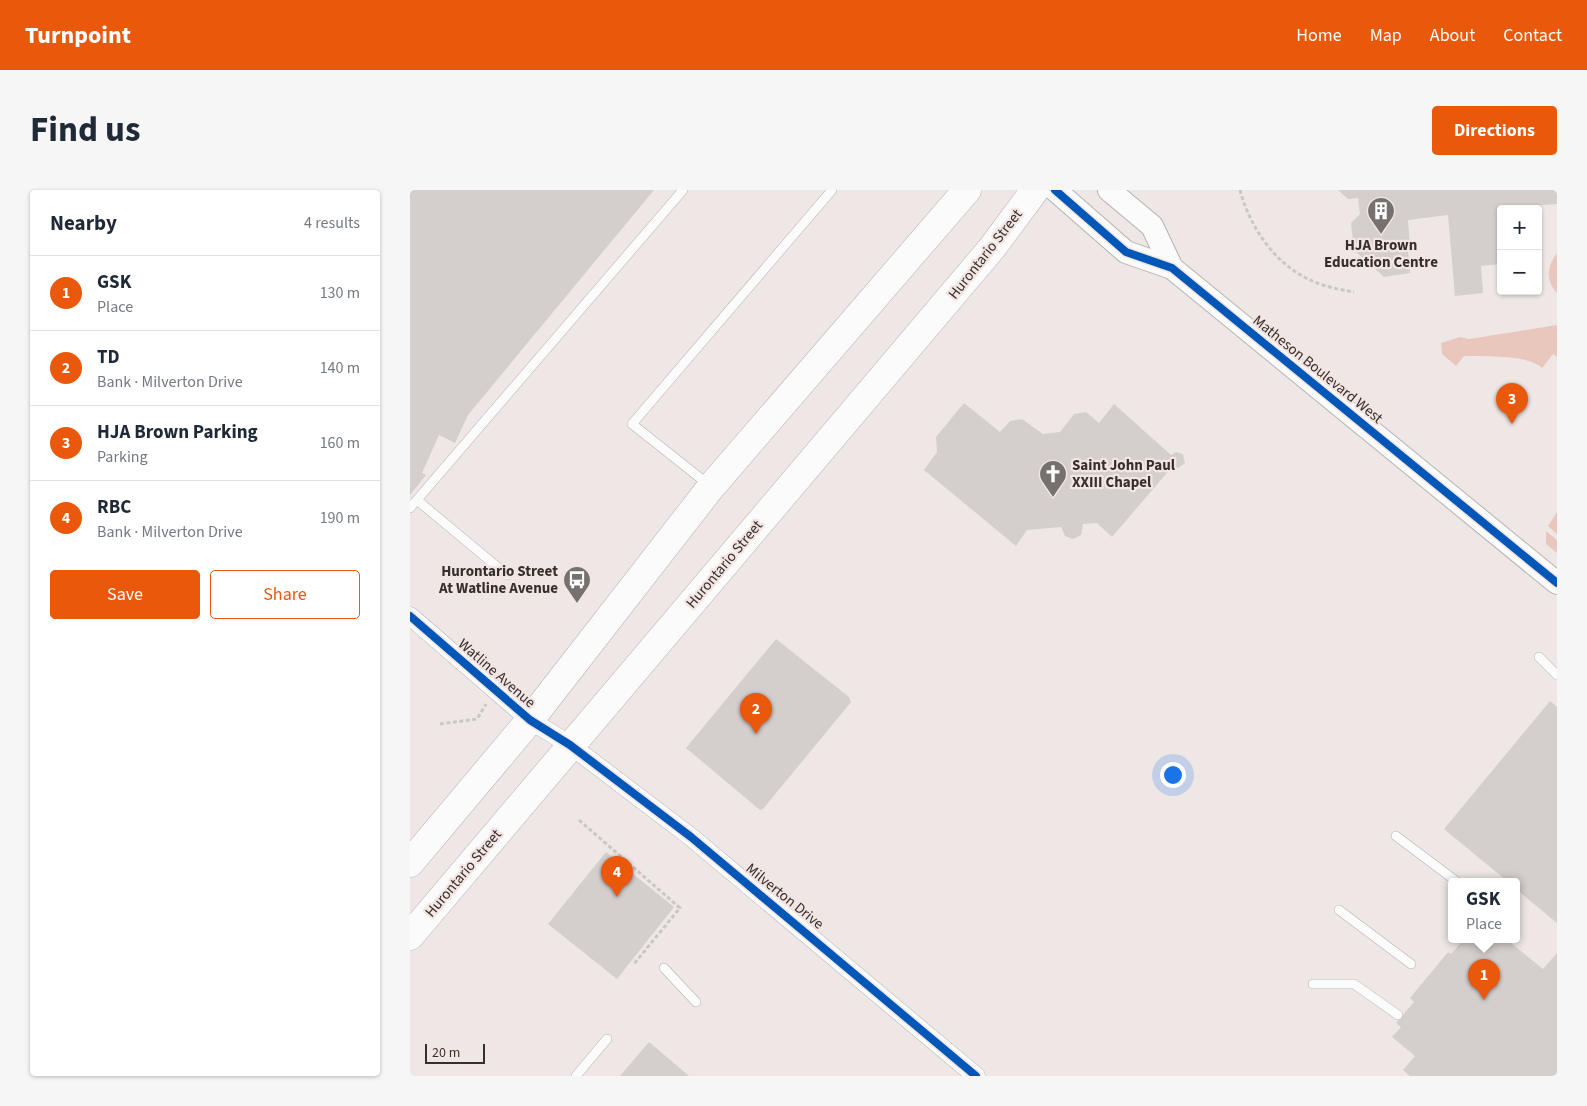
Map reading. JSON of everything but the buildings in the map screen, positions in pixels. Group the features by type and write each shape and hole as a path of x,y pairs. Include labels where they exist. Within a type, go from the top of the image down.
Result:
{"main road":[{"path":"410,863 530,720 711,487 967,190"},
{"name":"Hurontario Street","path":"410,936 992,248 1035,190"}],"street":[{"name":"Matheson Boulevard West","path":"1055,190 1126,252 1172,268 1557,583"},
{"name":"Matheson Boulevard West","path":"1109,190 1152,226 1172,268"},
{"name":"Watline Avenue","path":"410,616 530,720 570,745"},
{"name":"Milverton Drive","path":"570,745 691,837 976,1076"}],"lane":[{"path":"410,508 683,190"},
{"path":"711,487 632,424 832,190"},
{"path":"417,500 507,575"},
{"path":"1539,657 1557,675"},
{"path":"1396,836 1452,878"},
{"path":"1339,910 1411,964"},
{"path":"664,968 696,1002"},
{"path":"1313,984 1354,984 1398,1015"},
{"path":"576,1076 607,1039"}],"path":[{"path":"1240,190 1245,210 1263,242 1288,267 1320,284 1354,292"},
{"path":"440,724 476,719 495,690"},
{"path":"579,820 680,908 633,965"}],"shaded area":[{"path":"1557,253 1557,293 1549,278 1549,268"},
{"path":"1557,325 1557,357 1553,354 1542,368 1527,360 1516,358 1464,356 1456,366 1442,354 1441,343 1460,337 1469,339"},
{"path":"1557,512 1557,534 1548,526"},
{"path":"1546,531 1557,540 1557,553 1546,544"}],"cycle path":[{"path":"1055,190 1126,252 1172,268 1557,583"},
{"path":"410,616 530,720 570,745 691,837 976,1076"}],"place":[{"name":"HJA Brown Education Centre","path":"1381,235"},
{"name":"HJA Brown Parking","path":"1512,424"},
{"name":"Saint John Paul XXIII Chapel","path":"1053,498"},
{"name":"Hurontario Street At Watline Avenue","path":"577,604"},
{"name":"TD","path":"756,734"},
{"name":"RBC","path":"617,897"},
{"name":"GSK","path":"1484,1000"}]}
